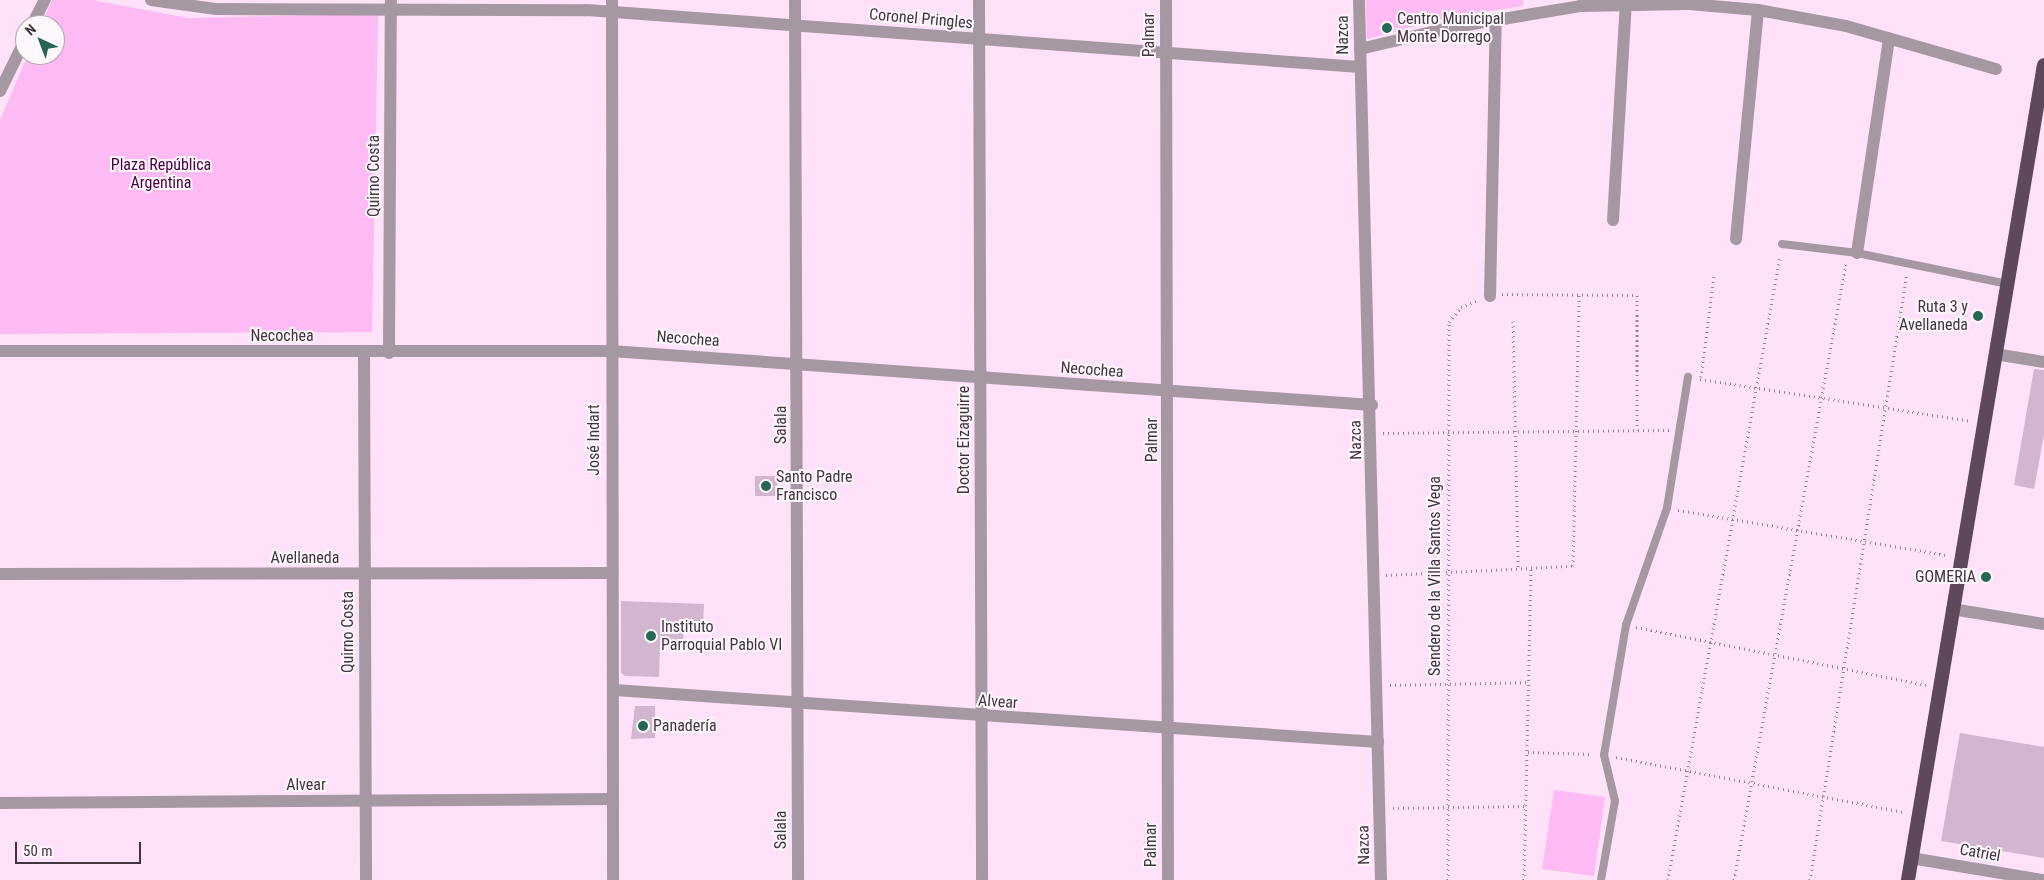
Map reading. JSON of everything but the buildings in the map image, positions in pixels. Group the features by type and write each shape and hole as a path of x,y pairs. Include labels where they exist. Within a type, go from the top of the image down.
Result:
{"highway":[{"path":"1908,880 1952,609 1958,557 2041,104 2044,65"}],"street":[{"path":"37,15 45,0"},
{"name":"Coronel Pringles","path":"151,0 199,8 391,4 612,6 795,25 1166,55 1360,67"},
{"name":"Salala","path":"795,0 798,362 798,880"},
{"name":"Doctor Eizaguirre","path":"979,0 982,880"},
{"name":"Palmar","path":"1166,0 1169,392 1168,880"},
{"name":"Nazca","path":"1359,0 1372,405 1381,880"},
{"name":"Quirno Costa","path":"389,353 391,4"},
{"path":"1360,49 1496,19 1626,4 1758,10 1889,38 1996,69"},
{"path":"1613,220 1626,4"},
{"name":"José Indart","path":"612,6 610,350 611,573 615,690 612,799 613,880"},
{"path":"1736,239 1758,10"},
{"path":"1490,296 1496,19"},
{"path":"1852,253 1889,38"},
{"path":"0,91 15,60"},
{"name":"Necochea","path":"0,351 389,353 610,350 798,362 980,379 1372,405"},
{"name":"Quirno Costa","path":"364,353 364,801 366,880"},
{"path":"1995,354 2044,362"},
{"name":"Avellaneda","path":"0,574 611,573"},
{"path":"1952,609 2044,624"},
{"name":"Alvear","path":"615,690 1168,730 1378,742"},
{"name":"Alvear","path":"0,803 612,799"},
{"name":"Catriel","path":"1912,858 2043,880"}],"lane":[{"path":"1782,244 1852,253 2008,284"},
{"path":"1600,880 1615,801 1604,755 1626,625 1667,508 1688,377"}],"path":[{"path":"1668,880 1782,244"},
{"path":"1734,880 1821,398 1852,253"},
{"path":"1810,880 1908,264"},
{"path":"1701,379 1714,276"},
{"path":"1375,576 1573,566 1573,431 1578,294"},
{"path":"1490,296 1637,295 1638,430"},
{"name":"Sendero de la Villa Santos Vega","path":"1448,880 1449,322 1461,308 1490,296"},
{"path":"1513,321 1518,569"},
{"path":"1688,377 1983,423"},
{"path":"1372,433 1679,430"},
{"path":"1667,508 1958,557"},
{"path":"1524,880 1530,682 1531,568"},
{"path":"1626,625 1939,688"},
{"path":"1377,685 1530,682"},
{"path":"1528,752 1604,755 1751,786 1919,814"},
{"path":"1380,808 1526,806"}],"green space":[{"name":"Plaza República Argentina","path":"52,0 92,0 188,18 378,14 372,332 0,334 0,120 24,65 65,65 65,15 45,15"},
{"name":"Centro Municipal Monte Dorrego","path":"1366,0 1523,0 1523,6 1448,17 1367,39"},
{"path":"1554,790 1605,797 1594,876 1542,869"}],"place":[{"name":"Centro Municipal Monte Dorrego","path":"1387,28"},
{"name":"Ruta 3 y Avellaneda","path":"1978,316"},
{"name":"Santo Padre Francisco","path":"766,486"},
{"name":"GOMERIA","path":"1986,577"},
{"name":"Instituto Parroquial Pablo VI","path":"651,636"},
{"name":"Panadería","path":"643,726"}]}
